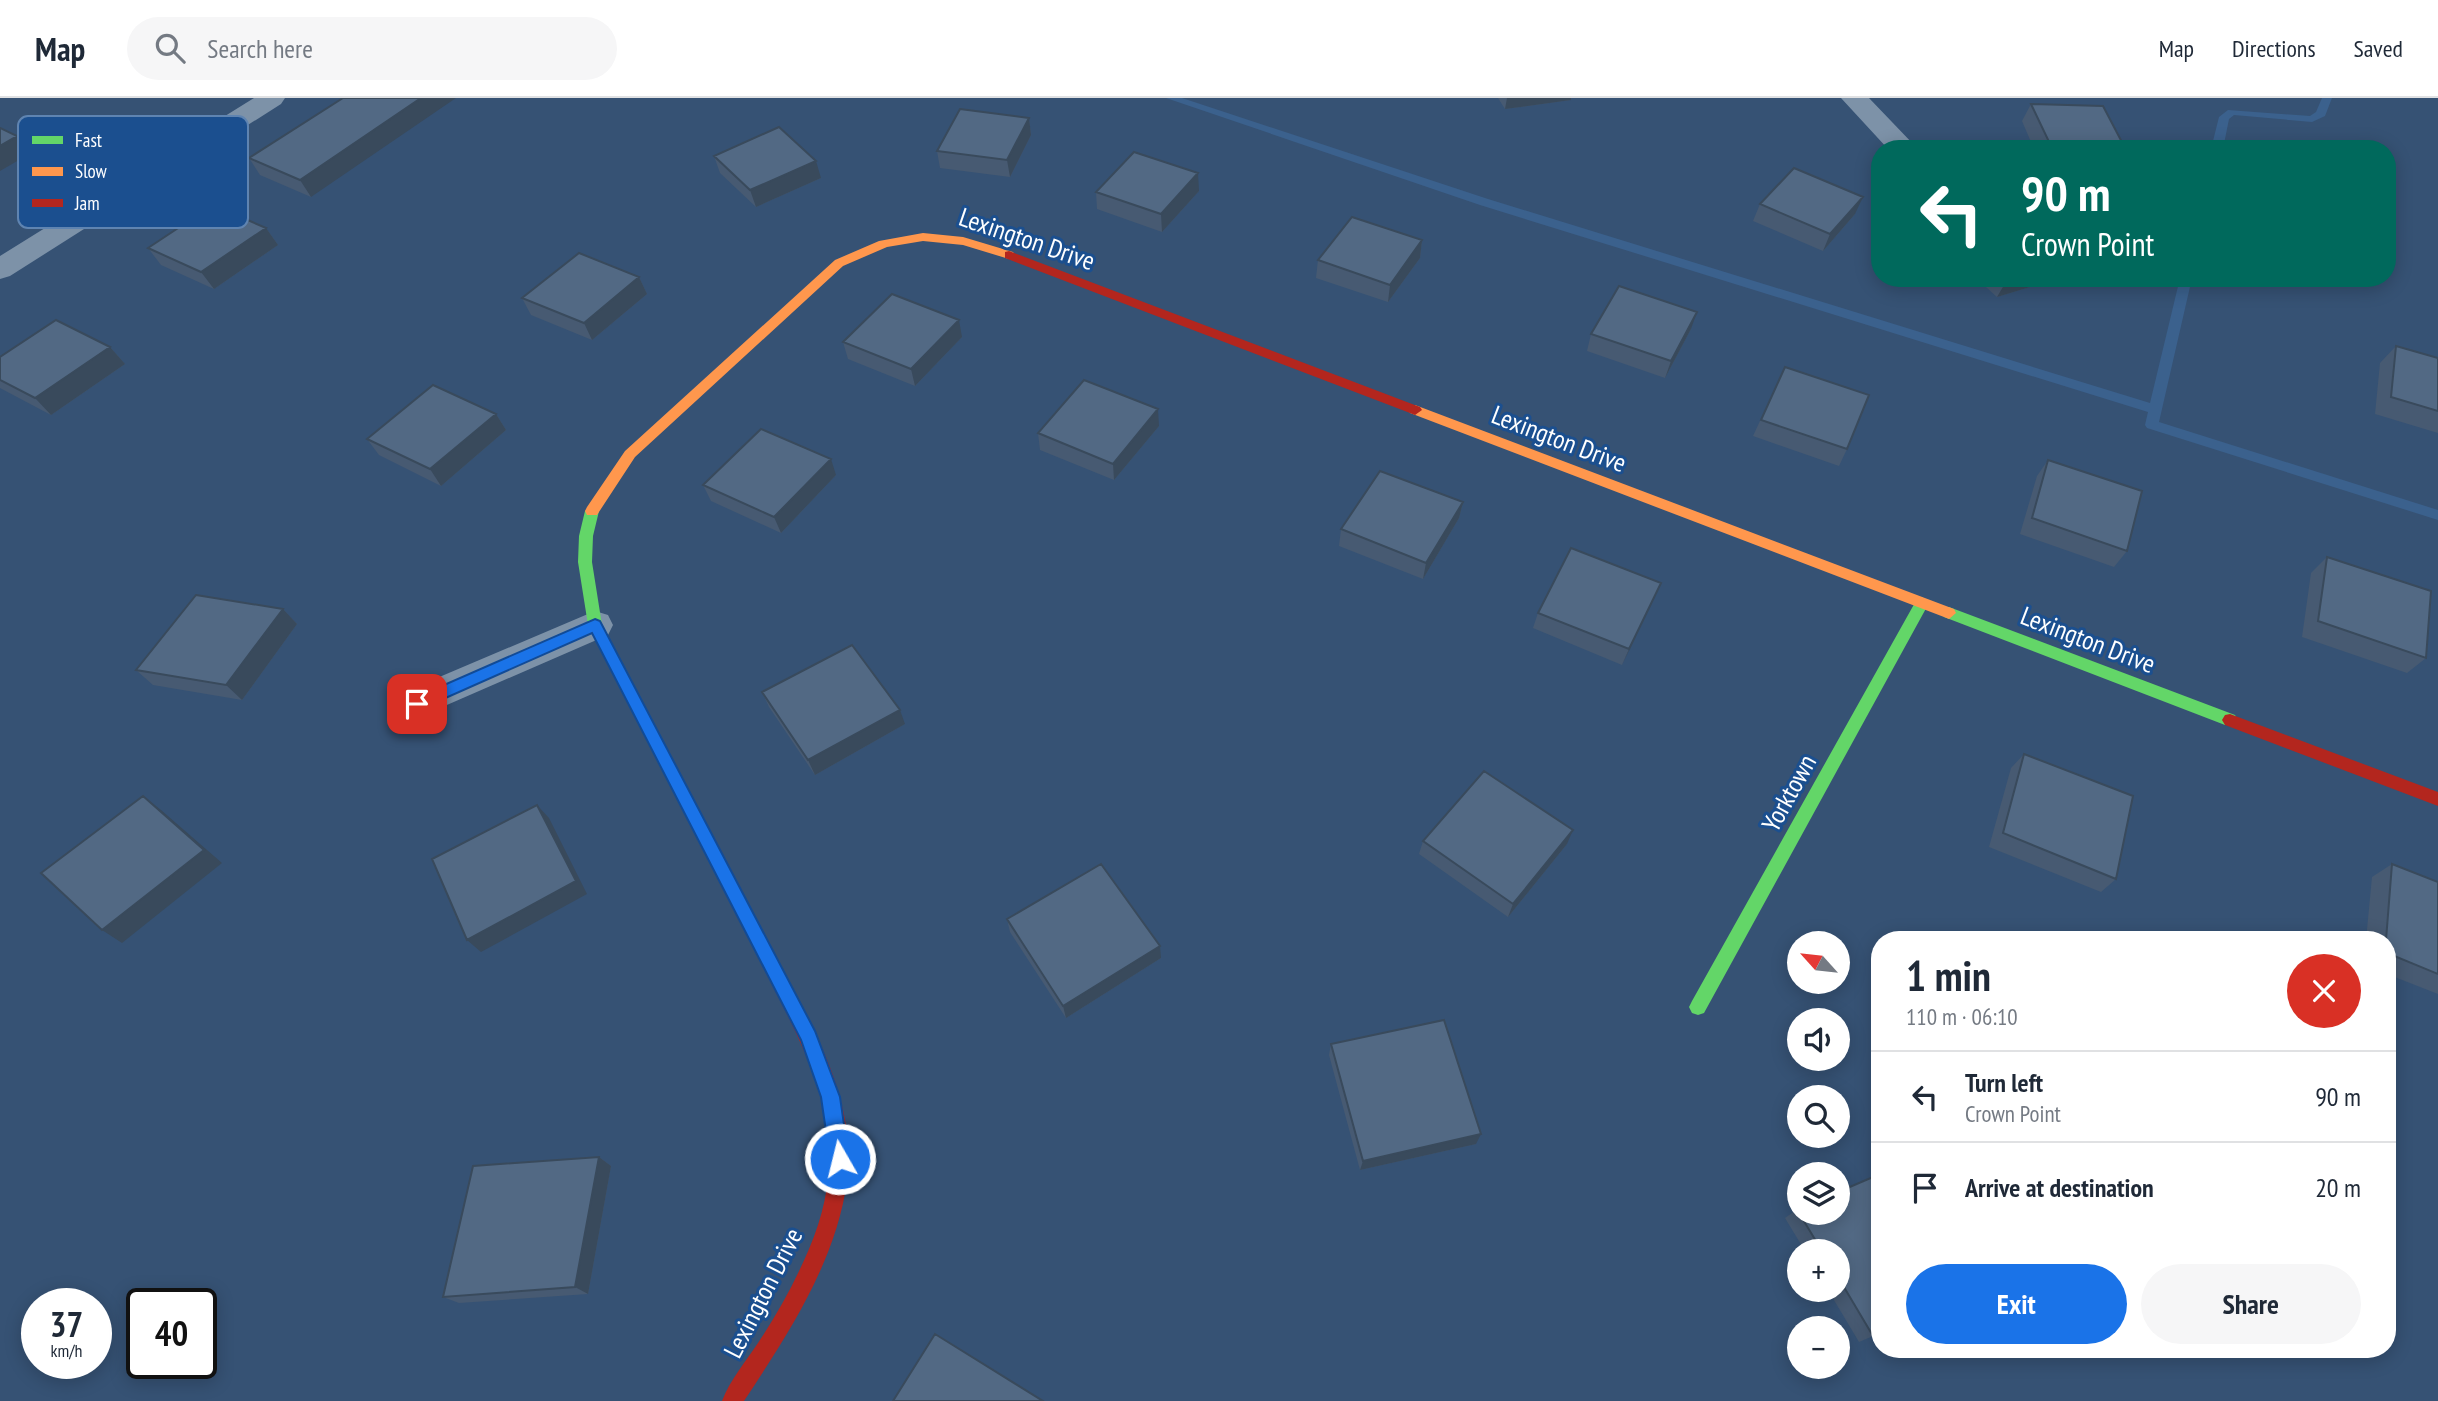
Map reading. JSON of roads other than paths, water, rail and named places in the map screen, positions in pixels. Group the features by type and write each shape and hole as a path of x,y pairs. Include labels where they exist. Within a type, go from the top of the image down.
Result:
{"street":[{"path":"243,116 272,98"},
{"path":"1854,98 1895,140"},
{"path":"0,269 65,228"},
{"name":"Lexington Drive","path":"732,1401 763,1354 805,1277 830,1213 840,1159 831,1097 809,1037 595,625 586,596 588,522 608,484 630,454 839,263 868,247 907,234 950,236 991,248 2438,799"},
{"name":"Yorktown","path":"1698,1007 1922,603"},
{"path":"417,704 595,625"}],"waterway":[{"path":"1171,98 1484,202 2155,409"},
{"path":"2219,140 2224,117 2232,112 2312,119 2321,114 2327,98"},
{"path":"2155,409 2184,287"},
{"path":"2155,409 2152,425 2438,515"}]}
